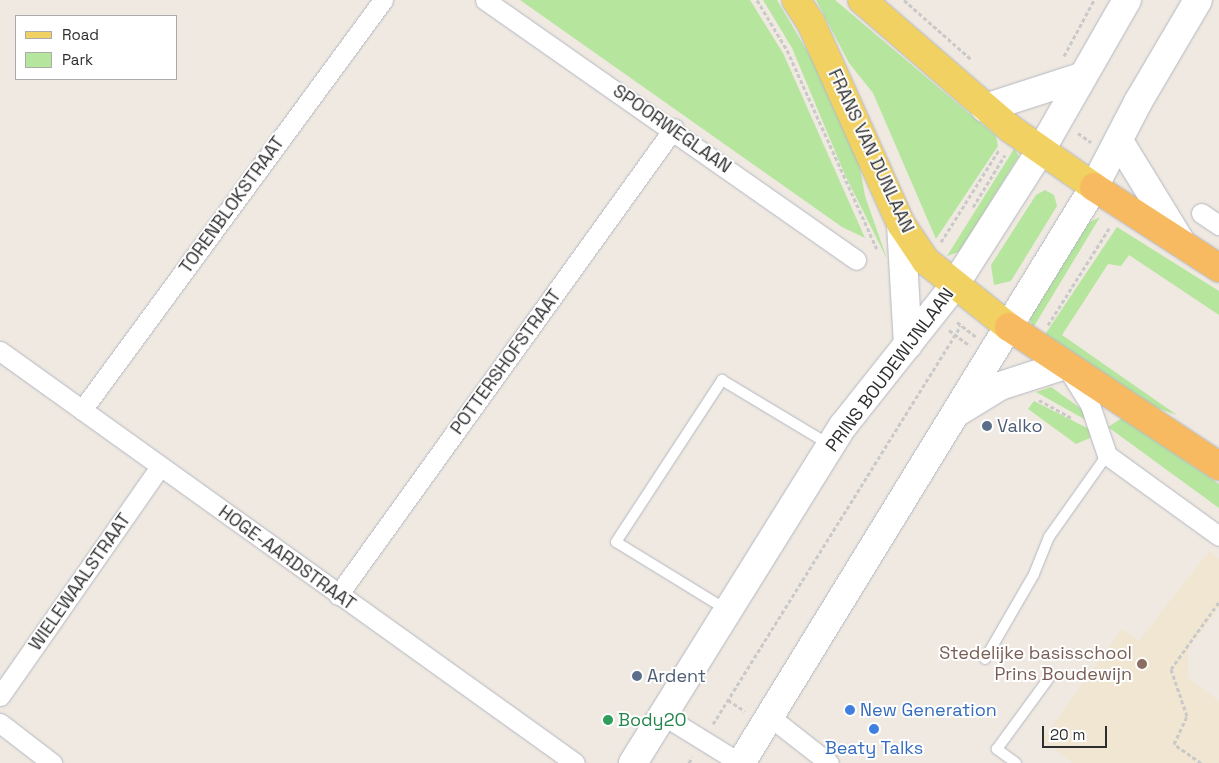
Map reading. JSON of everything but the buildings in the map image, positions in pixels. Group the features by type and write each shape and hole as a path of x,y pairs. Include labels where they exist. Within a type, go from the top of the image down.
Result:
{"highway":[{"path":"1094,187 1219,268"},
{"path":"1009,327 1219,466"}],"main road":[{"name":"FRANS VAN DUNLAAN","path":"796,0 812,23 902,224 926,261 954,286 1009,327"},
{"path":"862,0 985,108 1009,141 1041,150 1094,187"},
{"name":"PRINS BOUDEWIJNLAAN","path":"633,763 831,446 908,345 943,318 954,286 1041,150 1057,118 1127,0"},
{"path":"741,763 950,417 984,349 1009,327 1094,187 1198,0"},
{"path":"985,108 1081,77"},
{"path":"1116,149 1181,242"},
{"path":"902,224 908,345"},
{"path":"950,417 1000,386 1065,365"}],"street":[{"name":"TORENBLOKSTRAAT","path":"82,410 383,0"},
{"name":"SPOORWEGLAAN","path":"486,0 674,128 856,260"},
{"name":"POTTERSHOFSTRAAT","path":"338,595 674,128"},
{"path":"1201,213 1219,226"},
{"name":"HOGE-AARDSTRAAT","path":"0,351 575,763"},
{"path":"1065,365 1090,405 1107,455 1219,536"},
{"name":"WIELEWAALSTRAAT","path":"0,696 160,467"},
{"path":"664,716 741,763"},
{"path":"769,716 829,763"},
{"path":"0,723 52,763"}],"lane":[{"path":"728,611 616,542 722,380 831,446"},
{"path":"985,659 1034,574 1049,536 1107,455"},
{"path":"1016,763 997,749 1049,678"}],"path":[{"path":"757,0 787,50 879,252"},
{"path":"904,0 978,66"},
{"path":"1057,118 1116,149"},
{"path":"970,211 1009,141"},
{"path":"926,261 1009,141"},
{"path":"1038,347 1124,206"},
{"path":"943,318 961,326 984,349"},
{"path":"943,318 956,335 984,349"},
{"path":"689,763 961,326"},
{"path":"1022,379 1038,399 1097,427"},
{"path":"1201,763 1174,744 1187,716 1171,669 1219,602"}],"shaded area":[{"name":"Stedelijke basisschool Prins Boudewijn","path":"1209,551 1219,559 1219,607 1188,649 1188,678 1219,701 1219,763 1073,763 1042,740 1122,629 1139,641"}],"green space":[{"path":"520,0 750,0 783,53 865,238 842,227"},
{"path":"763,0 777,0 825,81 858,157 865,196 887,259 845,175 792,48"},
{"path":"816,0 835,0 996,136 998,146 936,239 873,93 849,63"},
{"path":"1014,149 1019,156 959,252 947,256"},
{"path":"1045,190 1054,195 1057,206 1011,281 994,285 991,265 1036,195"},
{"path":"1100,217 1033,328 1029,317 1088,223"},
{"path":"1117,227 1219,291 1219,315 1129,255 1121,266 1108,264 1062,335 1177,415 1148,405 1044,336"},
{"path":"1051,387 1083,410 1086,420 1036,392"},
{"path":"1034,401 1089,429 1090,438 1076,444 1028,409"},
{"path":"1122,418 1219,484 1219,508 1108,427"}],"place":[{"name":"Valko","path":"987,426"},
{"name":"Stedelijke basisschool Prins Boudewijn","path":"1142,664"},
{"name":"Ardent","path":"637,676"},
{"name":"New Generation","path":"850,710"},
{"name":"Body2O","path":"608,720"},
{"name":"Beaty Talks","path":"874,729"}]}
